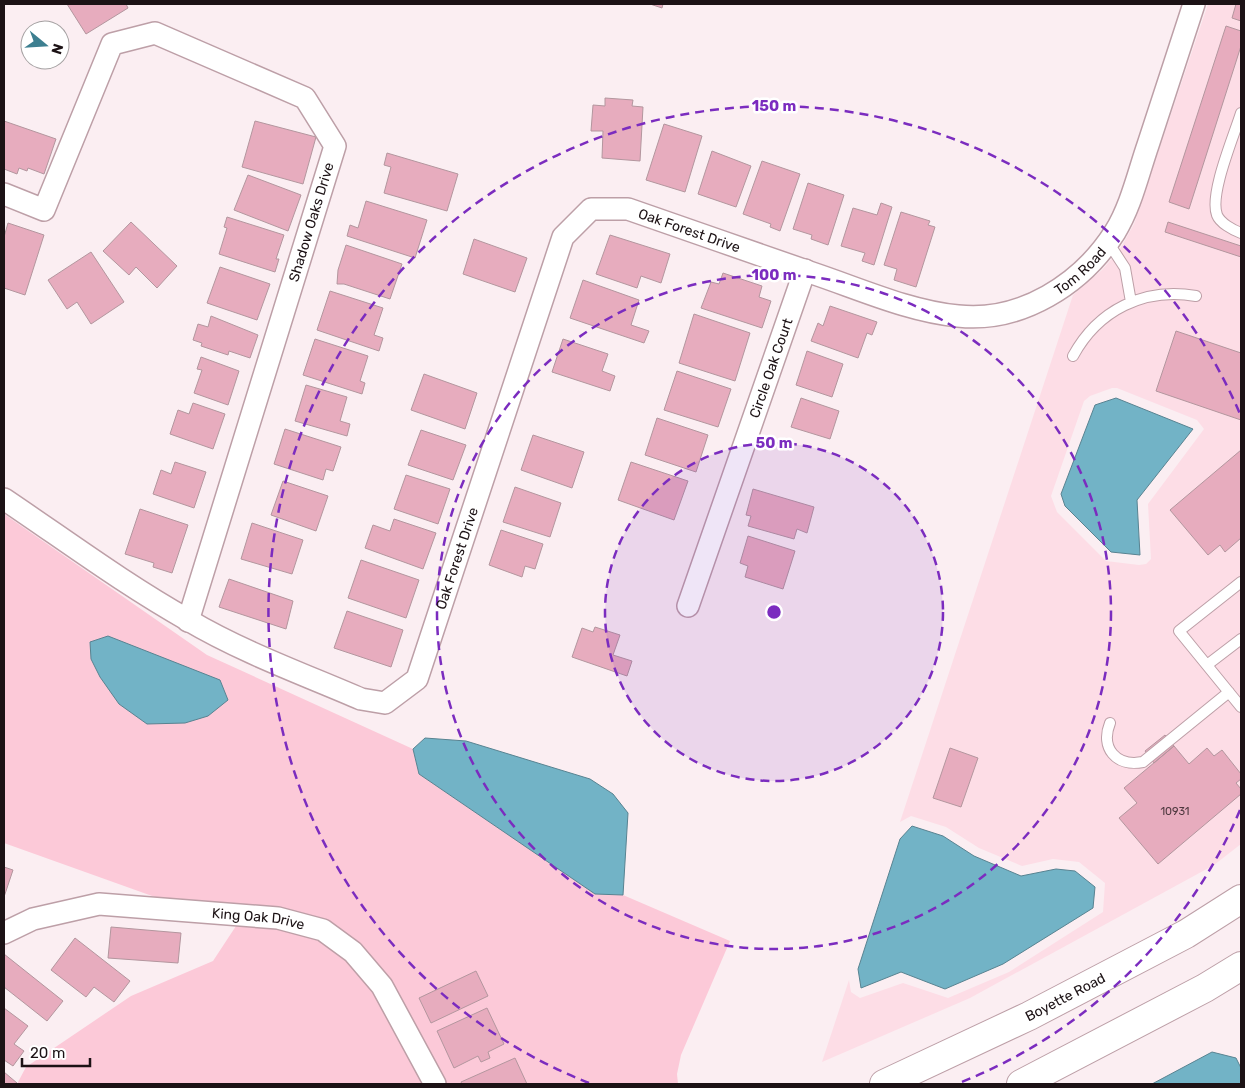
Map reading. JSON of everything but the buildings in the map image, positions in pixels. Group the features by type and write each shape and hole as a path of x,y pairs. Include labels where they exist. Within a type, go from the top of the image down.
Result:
{"main road":[{"name":"Boyette Road","path":"884,1084 1029,1016 1186,934 1241,899"},
{"path":"1021,1084 1205,988 1241,966"}],"street":[{"name":"Tom Road","path":"805,270 915,308 958,316 987,316 1017,309 1046,298 1076,276 1108,242 1128,205 1194,4"},
{"name":"Shadow Oaks Drive","path":"4,194 44,210 112,44 155,33 305,98 335,146 188,621"},
{"name":"Oak Forest Drive","path":"4,499 117,577 188,621 217,636 361,699 385,703 417,679 563,237 591,209 628,209 805,270"},
{"name":"Circle Oak Court","path":"688,606 805,270"},
{"name":"King Oak Drive","path":"4,933 33,919 99,904 278,918 323,930 353,952 382,986 435,1084"}],"lane":[{"path":"1241,113 1214,198 1217,216 1233,230 1241,233"},
{"path":"1108,242 1125,268 1131,302"},
{"path":"1073,356 1081,342 1091,331 1112,312 1131,302 1154,294 1169,293 1196,296"},
{"path":"1241,582 1179,631 1241,707"},
{"path":"1206,665 1241,639"},
{"path":"1110,723 1106,739 1111,752 1124,761 1143,762 1229,692"}],"shaded area":[{"path":"1208,4 1241,4 1241,844 1214,865 970,998 822,1062 849,980 851,992 860,998 903,983 948,998 1009,972 1103,912 1105,883 1079,862 1053,859 1022,866 979,848 946,827 911,816 900,822 1073,295 1102,270 1120,249 1134,224","holes":["1117,388 1197,420 1204,429 1148,504 1151,559 1146,564 1139,565 1106,561 1057,512 1051,496 1084,401 1090,396"]},
{"path":"4,514 207,655 413,749 419,774 595,894 623,895 730,941 681,1055 677,1074 678,1084 17,1084 26,1067 131,996 213,961 236,926 4,843"}],"water":[{"path":"1116,398 1193,429 1137,500 1140,555 1111,552 1065,506 1061,494 1095,405"},
{"path":"108,636 220,680 228,700 208,716 185,723 147,724 119,704 100,677 91,659 90,642"},
{"path":"425,738 466,741 590,779 613,794 628,813 623,895 595,894 419,774 413,749"},
{"path":"912,826 943,836 974,856 1021,876 1056,869 1075,871 1095,887 1093,908 1003,964 945,989 901,972 861,988 858,969 900,839"},
{"path":"1212,1052 1236,1058 1241,1068 1241,1084 1152,1084"}]}
